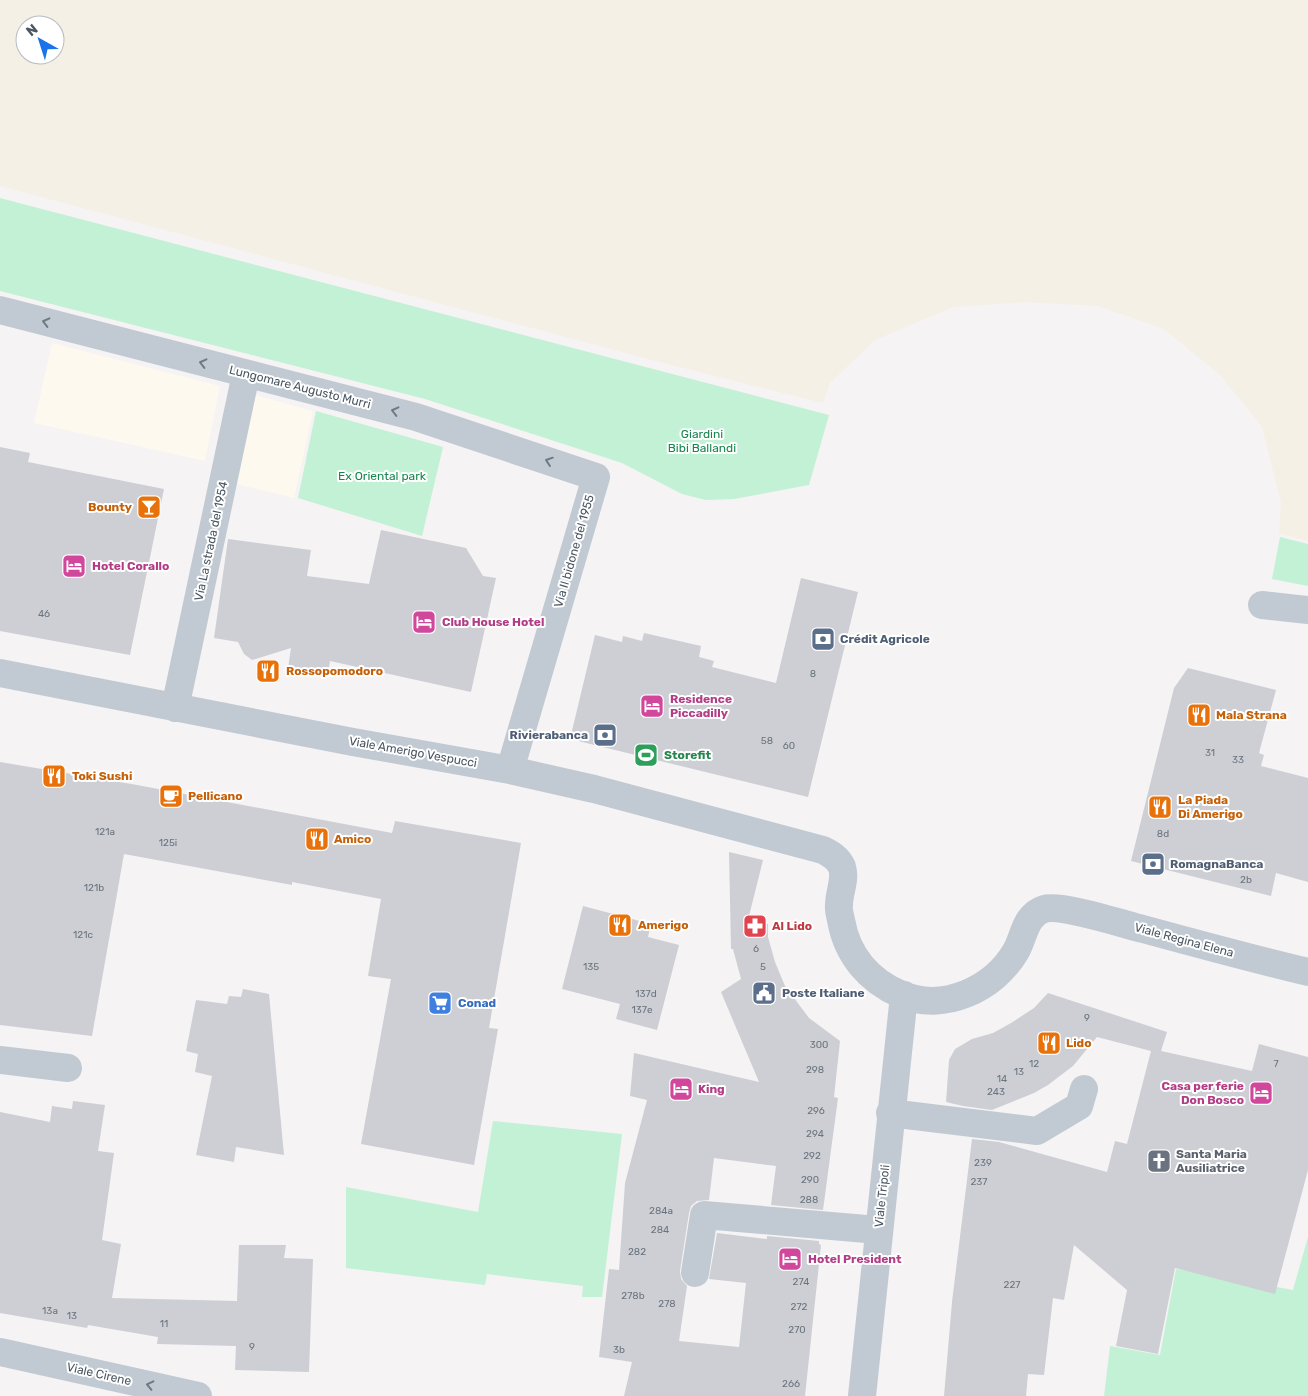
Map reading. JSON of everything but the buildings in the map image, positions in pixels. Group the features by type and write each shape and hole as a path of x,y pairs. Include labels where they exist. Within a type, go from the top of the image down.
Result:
{"street":[{"name":"Lungomare Augusto Murri","path":"0,310 416,417 596,477"},
{"name":"Via La strada del 1954","path":"175,708 246,374"},
{"name":"Via Il bidone del 1955","path":"510,770 596,477"},
{"path":"1262,605 1308,610"},
{"name":"Viale Amerigo Vespucci","path":"0,673 343,741 510,770 594,789 823,850 838,860 842,868 842,885 838,905 844,936 858,962 881,984 904,995"},
{"name":"Viale Regina Elena","path":"904,995 920,999 949,999 967,994 993,979 1004,969 1017,950 1025,929 1035,913 1051,907 1308,972"},
{"name":"Viale Tripoli","path":"862,1396 890,1113 904,995"},
{"path":"0,1060 68,1068"},
{"path":"890,1113 1037,1131 1079,1106 1084,1089"},
{"path":"695,1273 704,1216 878,1230"},
{"name":"Viale Cirene","path":"0,1352 198,1396"}],"shaded area":[{"path":"52,343 220,386 205,461 34,423"},
{"path":"255,395 313,411 294,498 236,484"}],"green space":[{"name":"Giardini Bibi Ballandi","path":"0,198 829,415 809,485 734,499 706,500 682,494 622,463 425,399 0,291"},
{"name":"Ex Oriental park","path":"316,411 443,447 422,536 298,498"},
{"path":"1280,537 1308,544 1308,586 1272,579"},
{"path":"493,1121 622,1134 602,1297 582,1297 583,1286 487,1274 485,1285 346,1268 346,1187 478,1212"},
{"path":"1308,1237 1308,1396 1104,1396 1110,1346 1160,1355 1176,1269 1293,1290"}],"sand":[{"path":"0,0 1308,0 1308,541 1279,533 1281,503 1262,427 1221,376 1164,329 1098,306 1025,302 953,307 875,340 830,383 823,403 648,359 0,186"}],"place":[{"name":"Bounty","path":"149,507"},
{"name":"Hotel Corallo","path":"74,566"},
{"name":"Club House Hotel","path":"424,622"},
{"name":"Crédit Agricole","path":"823,639"},
{"name":"Rossopomodoro","path":"268,671"},
{"name":"Residence Piccadilly","path":"652,706"},
{"name":"Mala Strana","path":"1199,715"},
{"name":"Rivierabanca","path":"605,735"},
{"name":"Storefit","path":"646,755"},
{"name":"Toki Sushi","path":"54,776"},
{"name":"Pellicano","path":"171,796"},
{"name":"La Piada Di Amerigo","path":"1160,807"},
{"name":"Amico","path":"317,839"},
{"name":"RomagnaBanca","path":"1153,864"},
{"name":"Amerigo","path":"620,925"},
{"name":"Al Lido","path":"755,926"},
{"name":"Poste Italiane","path":"764,993"},
{"name":"Conad","path":"440,1003"},
{"name":"Lido","path":"1049,1043"},
{"name":"King","path":"681,1089"},
{"name":"Casa per ferie Don Bosco","path":"1261,1093"},
{"name":"Santa Maria Ausiliatrice","path":"1159,1161"},
{"name":"Hotel President","path":"790,1259"}]}
